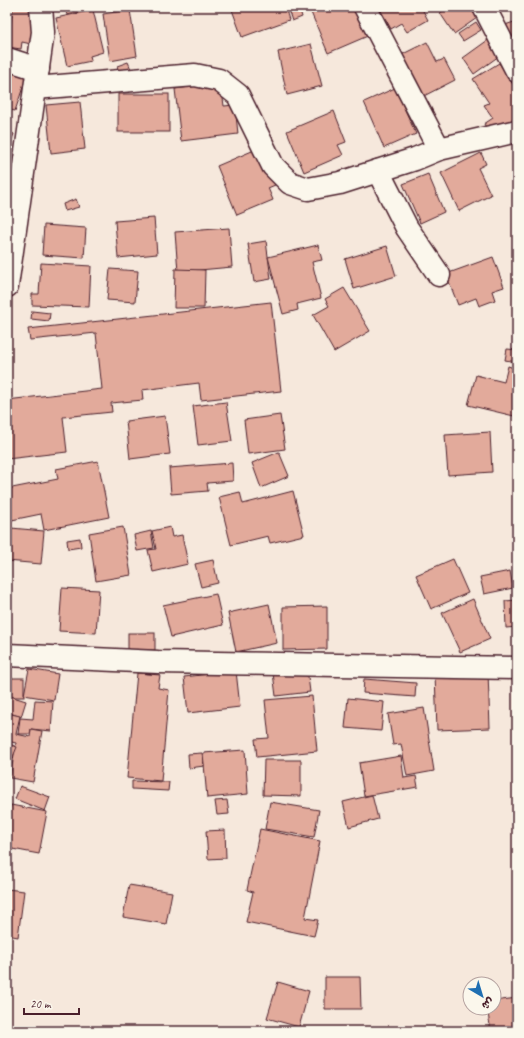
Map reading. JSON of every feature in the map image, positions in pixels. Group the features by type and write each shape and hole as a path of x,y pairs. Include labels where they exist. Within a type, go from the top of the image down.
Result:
{"street":[{"path":"7,286 10,237 37,78 43,32 41,7"},
{"path":"365,7 439,149"},
{"path":"484,7 517,71"},
{"path":"7,59 37,78 195,75 219,80 238,95 273,166 290,183 308,189 340,183 439,149 517,131"},
{"path":"378,171 407,228 439,275"},
{"path":"7,655 166,662 517,668"}],"building":[{"path":"13,7 36,7 31,44 22,42 21,49 7,47"},
{"path":"65,7 104,7 67,15"},
{"path":"231,7 285,7 289,20 242,37"},
{"path":"292,7 299,7 302,17 292,21 288,9"},
{"path":"317,7 359,7 370,35 328,53 310,10"},
{"path":"379,7 421,7 428,20 407,32 401,23 391,29"},
{"path":"449,7 470,7 477,18 454,34 440,13"},
{"path":"93,10 103,52 90,56 91,61 67,66 56,18"},
{"path":"130,10 137,56 110,61 103,14"},
{"path":"517,21 517,50 505,25"},
{"path":"476,22 481,30 463,41 458,34"},
{"path":"488,40 499,56 474,74 463,58"},
{"path":"427,42 437,62 444,59 455,80 416,100 395,58"},
{"path":"311,44 322,86 287,95 278,52"},
{"path":"128,62 131,69 120,74 117,66"},
{"path":"499,63 517,91 517,104 513,107 517,117 490,134 484,124 493,118 484,105 489,103 473,79"},
{"path":"7,68 27,75 15,111 7,109"},
{"path":"221,83 224,106 235,105 238,134 181,141 175,89"},
{"path":"395,88 416,134 384,148 364,102"},
{"path":"118,94 169,94 169,132 118,132"},
{"path":"80,102 85,149 51,153 46,105"},
{"path":"334,111 346,142 338,145 343,155 304,172 287,131"},
{"path":"7,131 14,134 7,152"},
{"path":"259,148 275,185 268,188 273,200 237,215 217,166"},
{"path":"481,153 486,164 478,168 491,195 459,211 441,173"},
{"path":"428,174 444,212 420,223 403,184"},
{"path":"76,199 79,207 65,211 63,204"},
{"path":"154,218 157,254 118,258 115,221"},
{"path":"44,225 86,228 84,258 42,255"},
{"path":"229,228 232,267 178,272 175,232"},
{"path":"266,241 271,279 254,282 248,244"},
{"path":"318,245 322,260 312,262 321,298 297,304 298,310 283,314 268,257"},
{"path":"387,246 396,276 354,289 345,259"},
{"path":"493,257 504,287 492,291 495,300 479,306 476,298 458,305 446,274"},
{"path":"41,263 91,266 89,307 32,305 32,294 39,294"},
{"path":"110,269 138,271 135,302 107,300"},
{"path":"175,269 205,270 204,308 174,308"},
{"path":"344,288 370,331 334,352 313,315 329,306 325,299"},
{"path":"271,302 281,391 201,400 199,383 142,390 143,400 111,403 112,412 63,417 67,452 7,459 7,400 102,389 96,333 30,340 28,329"},
{"path":"32,311 50,313 49,321 31,319"},
{"path":"507,349 517,350 517,362 505,360"},
{"path":"508,366 517,369 517,405 514,416 468,405 476,375 504,382"},
{"path":"226,402 232,441 198,445 193,406"},
{"path":"280,415 285,449 248,454 244,420"},
{"path":"165,416 170,454 130,459 126,421"},
{"path":"490,432 492,472 448,475 445,435"},
{"path":"279,452 289,476 261,488 252,463"},
{"path":"98,461 109,517 44,530 41,514 7,521 7,489 58,479 56,469"},
{"path":"232,463 233,481 207,483 208,491 171,494 169,468"},
{"path":"293,491 304,535 270,543 268,536 231,545 219,497 240,492 243,504"},
{"path":"123,527 131,575 96,581 89,533"},
{"path":"170,527 172,537 182,535 188,564 153,572 148,550 156,549 152,531"},
{"path":"11,528 44,531 41,564 7,561 7,538 10,538"},
{"path":"151,531 154,548 137,551 134,535"},
{"path":"80,538 81,547 68,549 67,540"},
{"path":"453,559 468,593 431,609 416,575"},
{"path":"213,560 218,583 201,587 195,564"},
{"path":"510,571 513,588 484,594 480,577"},
{"path":"62,588 99,590 96,633 59,631"},
{"path":"216,594 223,625 171,637 163,605"},
{"path":"473,599 490,639 460,652 442,613"},
{"path":"517,600 517,627 506,628 505,601"},
{"path":"269,604 277,643 236,652 228,613"},
{"path":"327,606 327,649 283,650 283,607"},
{"path":"128,633 155,633 155,650 128,650"},
{"path":"29,669 58,674 54,700 24,695"},
{"path":"307,669 310,692 276,696 273,673"},
{"path":"236,671 240,707 188,713 184,677"},
{"path":"488,672 490,728 437,730 435,674"},
{"path":"137,673 160,675 158,688 169,690 161,781 127,778"},
{"path":"7,678 24,678 24,697 7,697"},
{"path":"364,679 416,683 415,697 363,693"},
{"path":"10,696 26,701 21,717 7,712"},
{"path":"312,696 317,751 257,757 255,739 269,738 265,700"},
{"path":"348,698 384,702 381,731 345,728"},
{"path":"35,700 53,701 51,731 31,729 30,734 18,734 20,718 33,719"},
{"path":"424,708 434,771 407,776 401,744 393,745 388,714"},
{"path":"7,713 20,716 16,734 30,737 31,729 42,731 33,782 10,778 16,743 7,741"},
{"path":"7,743 17,747 7,771"},
{"path":"245,750 248,794 207,798 203,753"},
{"path":"202,753 204,766 189,768 188,754"},
{"path":"401,756 404,778 416,776 418,787 364,796 359,763"},
{"path":"264,760 301,760 301,796 263,795"},
{"path":"132,781 169,782 168,791 132,789"},
{"path":"20,786 50,797 45,811 15,799"},
{"path":"372,795 378,819 349,827 343,802"},
{"path":"227,800 229,814 217,815 215,801"},
{"path":"270,802 319,810 314,837 265,829"},
{"path":"11,805 47,812 39,854 7,848 7,808 10,808"},
{"path":"260,829 320,841 305,918 318,920 314,936 246,922 253,892 247,890"},
{"path":"225,830 226,858 208,859 206,831"},
{"path":"129,885 172,892 166,924 123,917"},
{"path":"7,889 24,891 18,937 7,935"},
{"path":"325,977 360,977 361,1009 325,1009"},
{"path":"278,982 309,991 299,1027 267,1018"},
{"path":"517,998 517,1031 491,1031 488,1016 502,1016 502,1000"}]}
